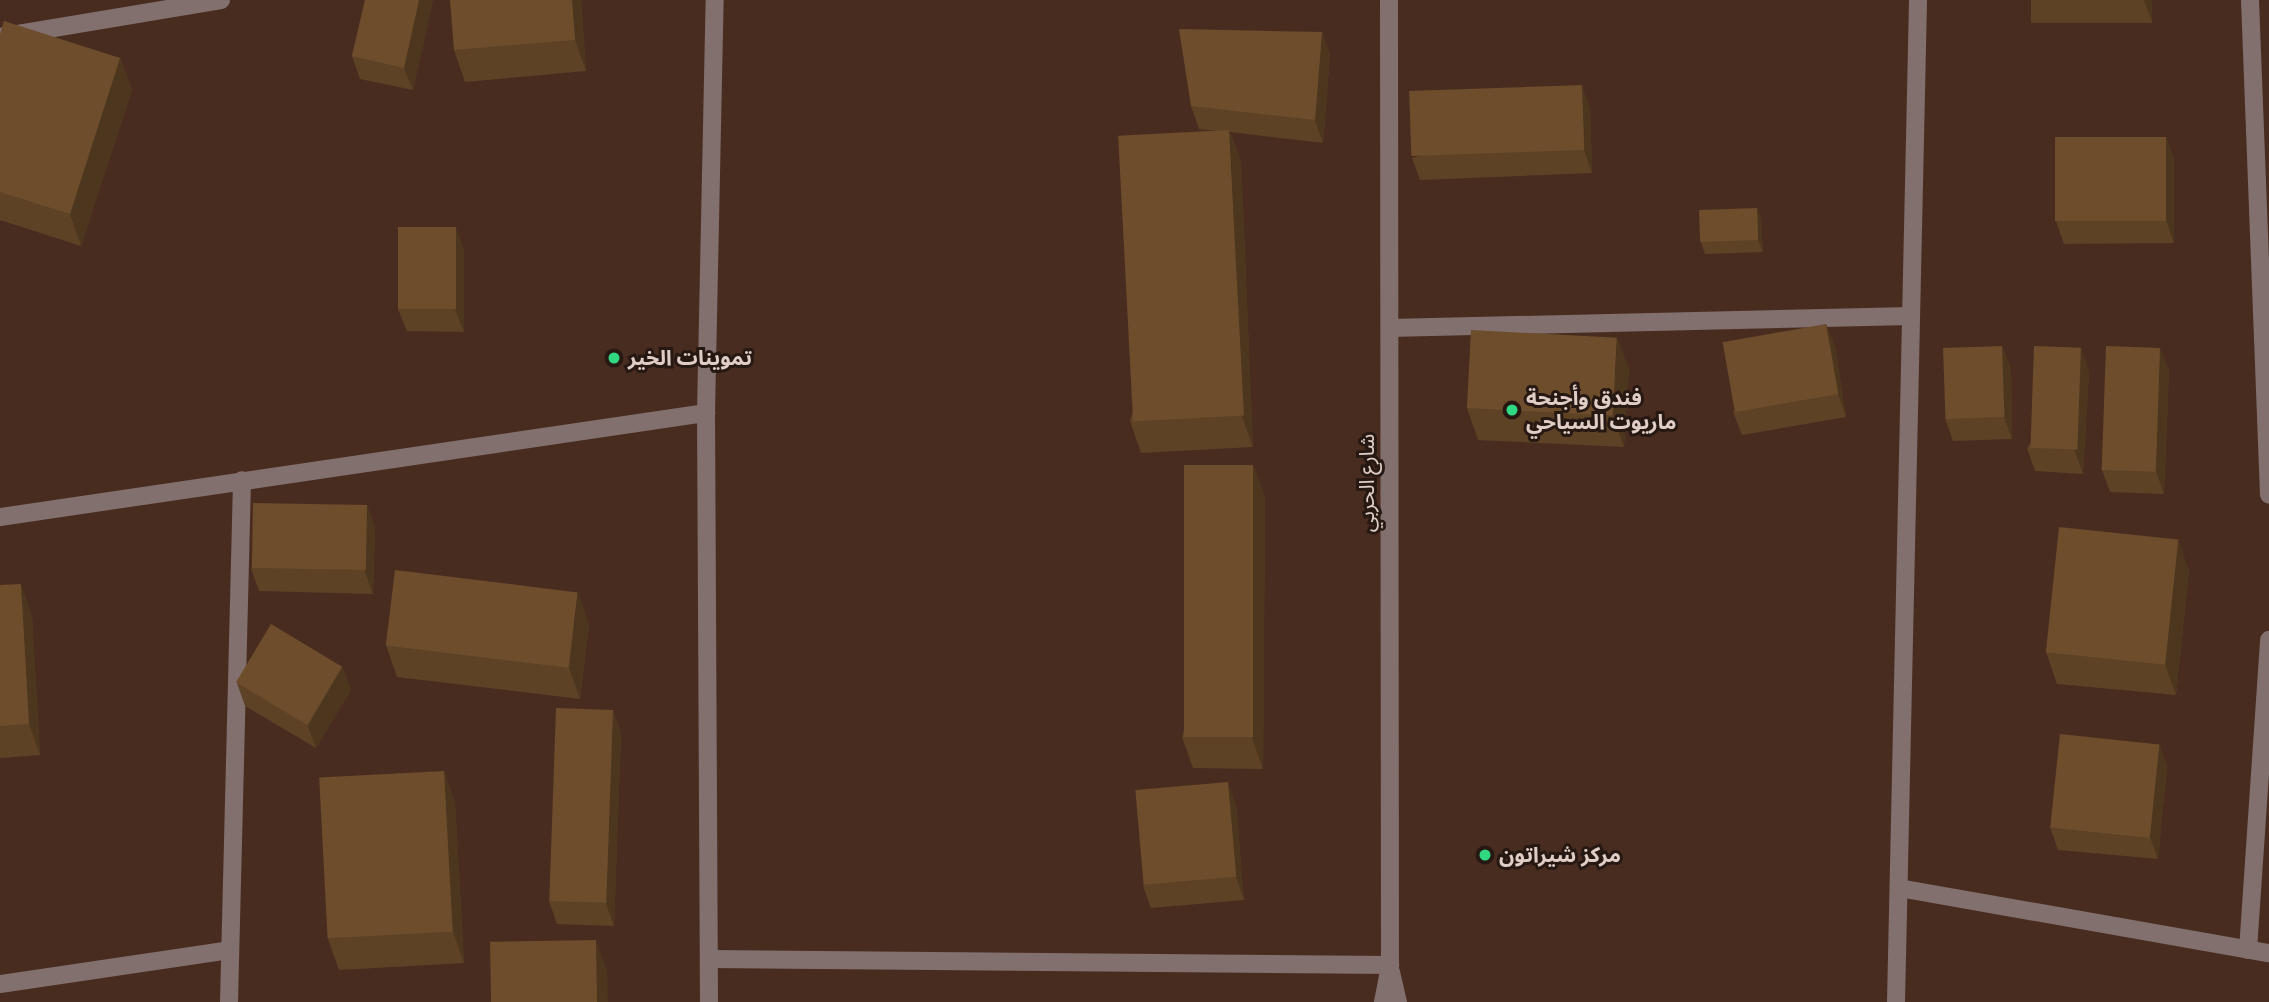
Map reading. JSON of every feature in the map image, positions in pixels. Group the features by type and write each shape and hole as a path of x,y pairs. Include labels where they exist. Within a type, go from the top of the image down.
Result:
{"street":[{"path":"0,37 221,0"},
{"path":"709,1002 706,413 715,0"},
{"name":"شارع الحربي","path":"1383,1002 1390,965 1389,0"},
{"path":"1896,1002 1918,0"},
{"path":"2250,0 2269,495"},
{"path":"1390,328 1911,316"},
{"path":"0,517 706,413"},
{"path":"229,1002 242,480"},
{"path":"2248,950 2269,640"},
{"path":"1899,888 2269,953"},
{"path":"0,984 230,950"},
{"path":"709,958 1390,965"},
{"name":"شارع الحربي","path":"1390,965 1398,1002"}],"building":[{"path":"365,0 419,0 404,68 352,56"},
{"path":"450,0 572,0 575,40 454,50"},
{"path":"4,21 120,58 70,214 0,192 0,34"},
{"path":"1179,29 1322,32 1315,120 1191,106"},
{"path":"1582,85 1584,150 1411,156 1409,91"},
{"path":"1229,130 1244,416 1133,421 1118,136"},
{"path":"2055,137 2166,137 2166,221 2055,221"},
{"path":"1757,208 1758,240 1700,242 1699,210"},
{"path":"398,227 456,227 456,309 398,309"},
{"path":"1826,324 1838,394 1735,412 1723,342"},
{"path":"1471,330 1617,338 1613,416 1467,408"},
{"path":"2002,346 2004,417 1946,419 1943,348"},
{"path":"2034,346 2081,348 2077,450 2030,448"},
{"path":"2106,346 2160,348 2156,472 2102,470"},
{"path":"1184,465 1253,465 1253,737 1184,737"},
{"path":"253,503 367,505 366,570 252,568"},
{"path":"2059,527 2178,540 2165,665 2046,652"},
{"path":"395,570 578,592 568,668 386,645"},
{"path":"21,584 29,724 0,726 0,585"},
{"path":"271,624 342,667 307,725 236,682"},
{"path":"556,708 613,710 606,903 549,901"},
{"path":"2060,734 2159,744 2150,838 2050,827"},
{"path":"444,771 452,932 328,938 319,778"},
{"path":"1228,782 1236,877 1144,885 1135,790"},
{"path":"596,940 597,1002 491,1002 490,942"}],"place":[{"name":"تموينات الخير","path":"614,358"},
{"name":"فندق وأجنحة ماريوت السياحي","path":"1512,410"},
{"name":"مركز شيراتون","path":"1485,855"}]}
